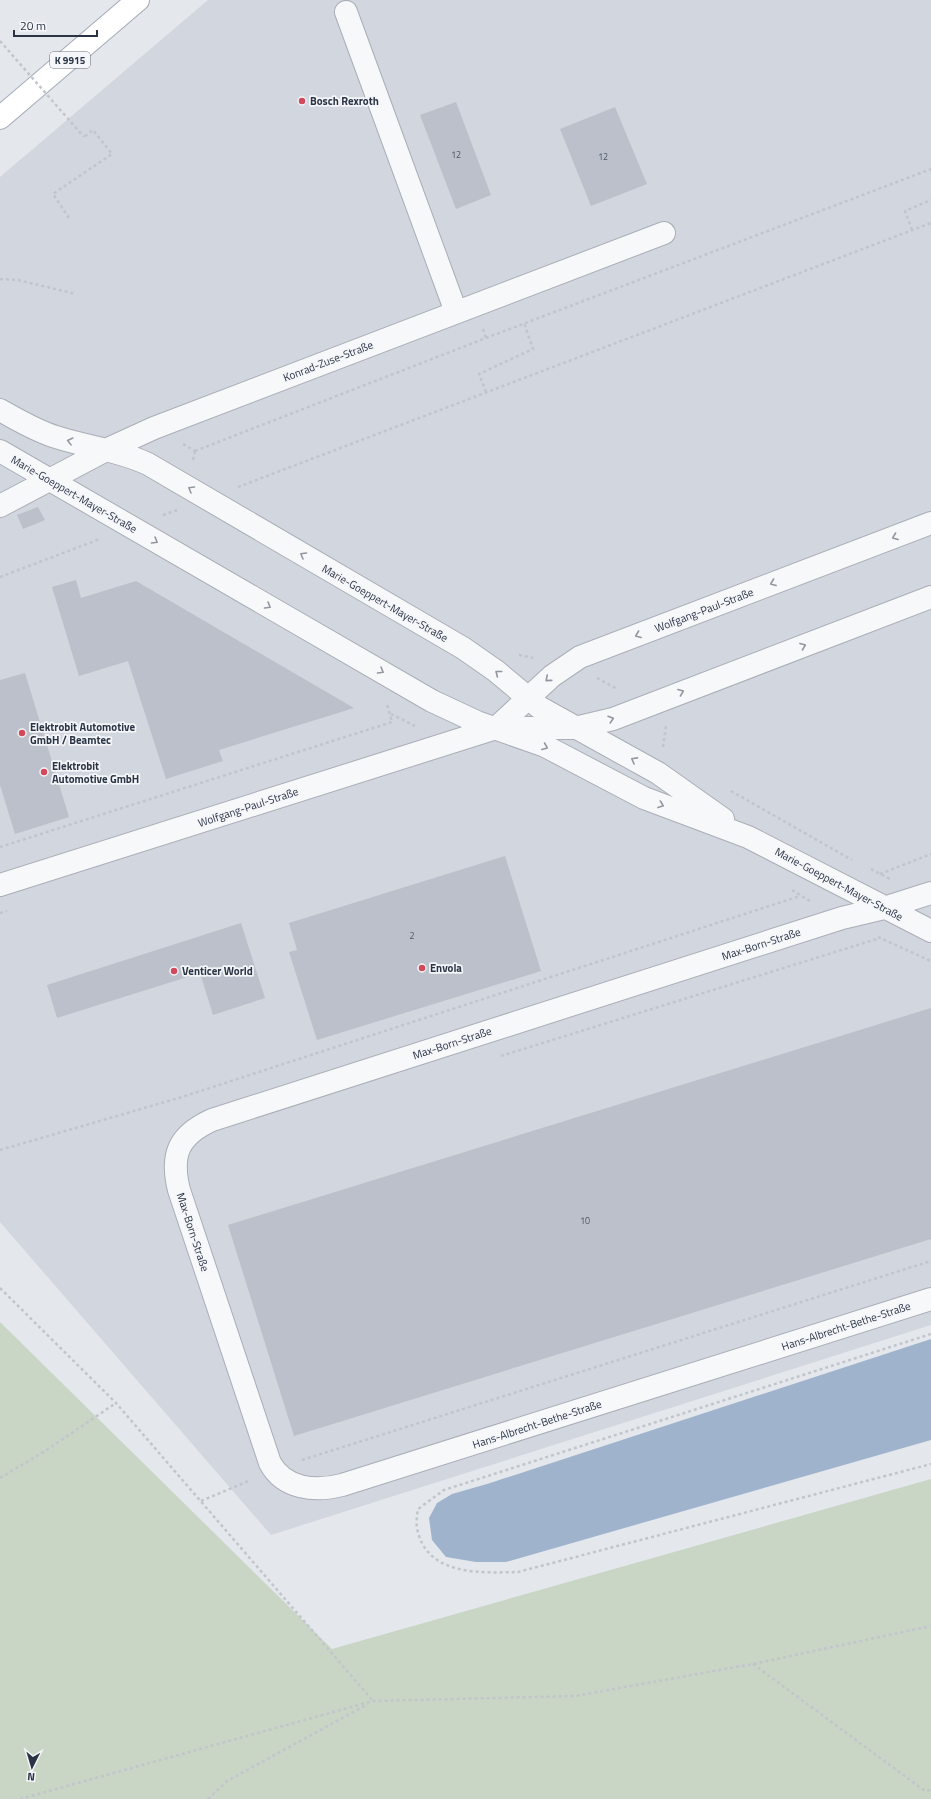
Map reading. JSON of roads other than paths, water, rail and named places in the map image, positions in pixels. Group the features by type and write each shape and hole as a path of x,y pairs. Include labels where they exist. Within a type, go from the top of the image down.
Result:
{"main road":[{"name":"K 9915","path":"0,118 138,0"}],"street":[{"path":"346,12 456,312"},
{"name":"Konrad-Zuse-Straße","path":"0,506 108,449 154,428 664,233"},
{"name":"Marie-Goeppert-Mayer-Straße","path":"0,410 28,425 54,436 108,449 148,464 463,648 496,671 539,707 658,773 748,837"},
{"name":"Marie-Goeppert-Mayer-Straße","path":"0,451 432,701 459,714 568,757 644,798 748,837 931,931"},
{"name":"Wolfgang-Paul-Straße","path":"496,728 552,676 571,662 598,650 931,524"},
{"name":"Wolfgang-Paul-Straße","path":"0,885 496,728 575,728 613,719 931,597"},
{"name":"Max-Born-Straße","path":"274,1470 230,1344 177,1180 175,1163 176,1154 183,1139 195,1129 212,1120 842,918 884,908 927,894"},
{"name":"Hans-Albrecht-Bethe-Straße","path":"274,1470 285,1480 302,1488 321,1490 342,1486 931,1299"}],"water":[{"path":"931,1339 931,1440 506,1562 476,1562 446,1557 432,1540 429,1518 437,1503 452,1494 487,1484"}],"place":[{"name":"Bosch Rexroth","path":"302,101"},
{"name":"Elektrobit Automotive GmbH / Beamtec","path":"22,733"},
{"name":"Elektrobit Automotive GmbH","path":"44,772"},
{"name":"Envola","path":"422,968"},
{"name":"Venticer World","path":"174,971"}]}
